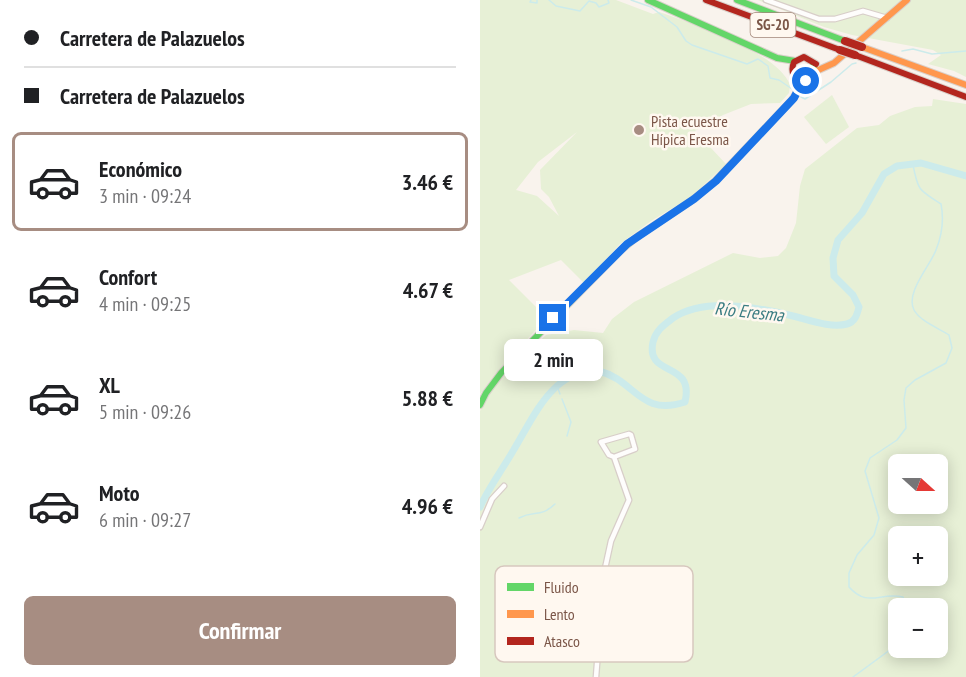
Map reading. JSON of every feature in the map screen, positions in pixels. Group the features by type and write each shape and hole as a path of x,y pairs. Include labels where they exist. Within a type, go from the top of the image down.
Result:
{"main road":[{"path":"648,0 777,58 795,61 804,57 814,68"},
{"name":"SG-20","path":"706,0 966,96"},
{"name":"SG-20","path":"737,0 966,85"},
{"path":"814,68 834,63 907,0"},
{"path":"777,58 797,77 811,78 814,68"},
{"path":"480,405 501,373 620,251 716,181 792,100 797,92 795,61"}],"street":[{"path":"766,0 819,19 836,19 863,11 887,18"},
{"path":"605,566 610,541 629,500 614,457 609,455 601,442 631,435 635,449 614,457"},
{"path":"480,527 492,499 504,486"},
{"path":"596,677 597,662"}],"green space":[{"path":"480,0 616,0 653,14 659,12 711,31 752,50 769,61 782,73 790,85 789,93 780,103 751,104 723,115 695,131 726,164 691,197 651,221 620,244 584,283 561,260 509,280 547,318 495,374 480,394","holes":["577,132 540,170 541,189 549,197 559,216 537,196 516,190 538,162"]},
{"path":"758,0 966,0 966,77 928,64 941,55 933,50 852,35 824,27"},
{"path":"832,95 849,127 826,144 804,117"},
{"path":"933,99 966,104 966,677 480,677 480,411 490,392 546,335 574,330 603,333 612,319 634,302 733,253 760,258 778,256 786,248 796,223 800,186 805,169 857,128 879,125 890,116 915,107 932,106"}],"waterway":[{"path":"531,0 530,2 537,3 537,0"},
{"path":"549,0 556,6 580,11 589,1 596,3 599,7 609,3 608,0"},
{"path":"631,0 651,7 677,27 686,41 692,45 747,64 758,59 768,66 770,78 779,80 792,89"},
{"path":"902,51 913,49 932,54 966,51"},
{"path":"801,97 805,99 856,63"},
{"name":"Río Eresma","path":"480,507 538,408 566,379 582,372 599,371 621,382 648,401 658,405 670,405 685,402 686,389 683,380 677,374 656,361 652,353 653,342 656,334 664,326 686,311 701,307 734,306 767,310 829,325 852,322 859,307 853,295 834,276 833,258 838,240 862,213 884,174 897,166 921,163 966,176"},
{"path":"904,598 862,597 849,587 849,573 857,555 874,535 879,518 865,471 870,458 897,440 906,428 904,400 906,388 915,380 946,363 952,348 949,335 920,318 912,303 915,288 936,250 942,221 941,204 928,196 918,185 913,165"},
{"name":"Río Eresma","path":"557,386 560,394"},
{"path":"562,399 571,422 567,436"},
{"path":"519,518 545,511 555,504"},
{"path":"853,677 888,651"}],"traffic: fast":[{"path":"648,0 777,58 795,61"},
{"path":"737,0 845,41"},
{"path":"480,405 501,373 620,251 638,236 694,199 715,181 792,100 804,81 813,76 815,70 813,63"}],"traffic: slow":[{"path":"814,72 834,63 907,0"},
{"path":"862,47 966,85"}],"traffic: jam":[{"path":"706,0 840,50"},
{"path":"845,41 862,47"},
{"path":"840,50 855,55"},
{"path":"855,55 966,97"},
{"path":"804,81 798,79 794,74 792,69 794,62 804,57 816,64"}],"place":[{"name":"Pista ecuestre Hípica Eresma","path":"639,130"}],"route":[{"path":"553,318 627,244 694,199 716,181 794,98 797,92 796,79 806,81"}]}
